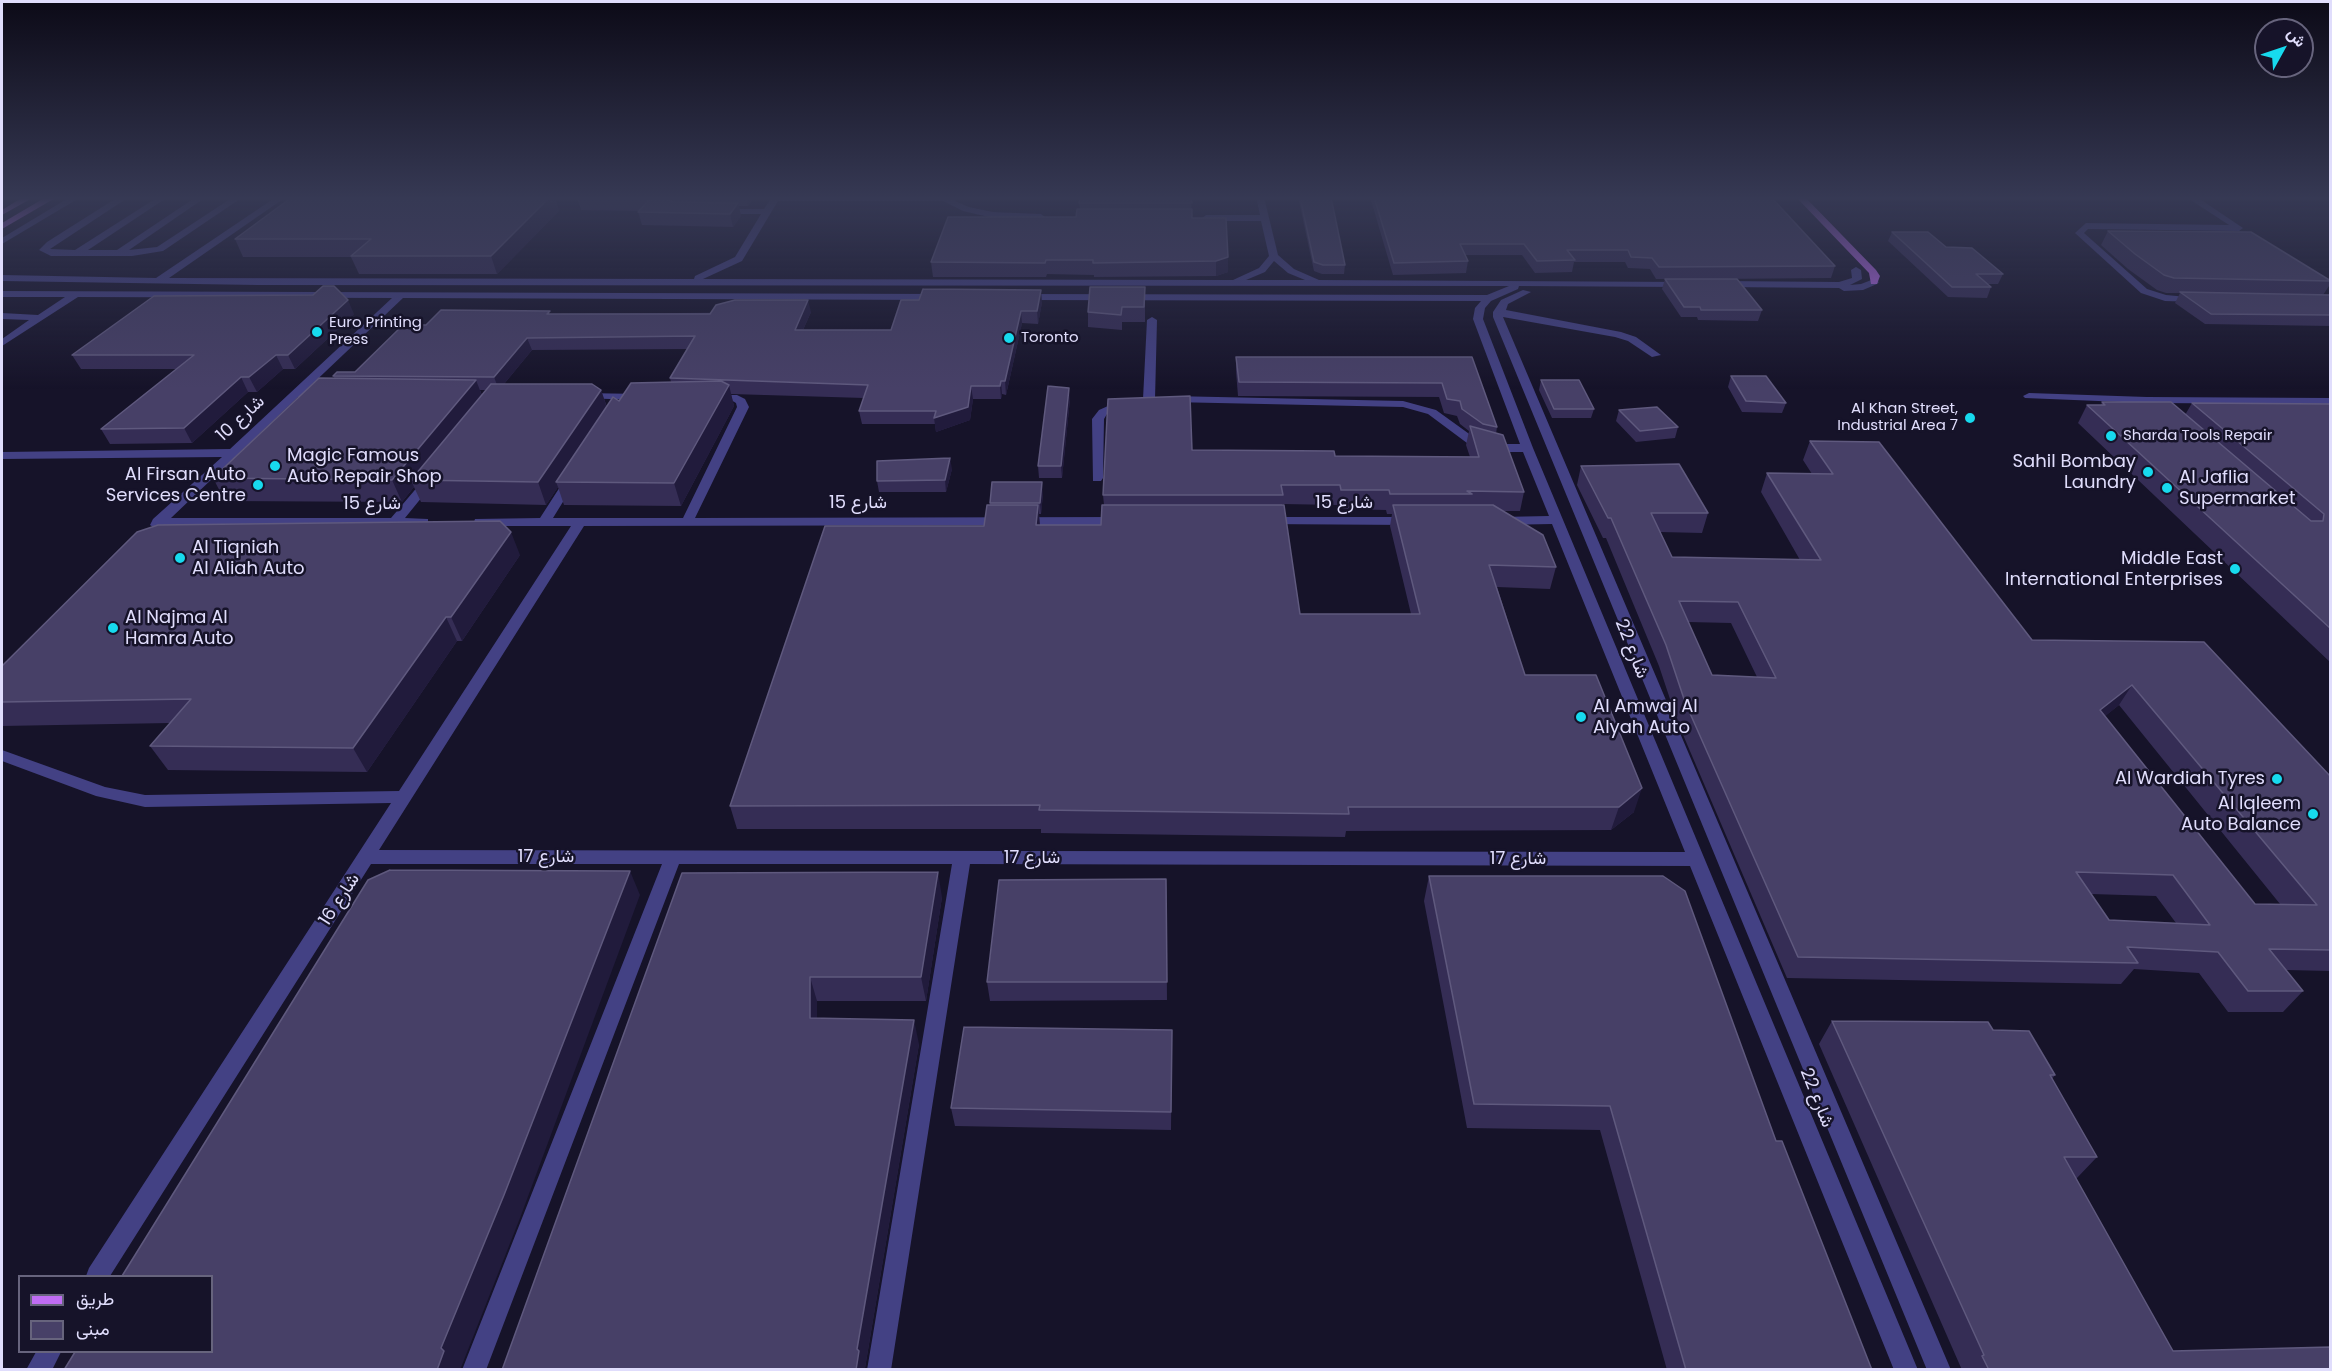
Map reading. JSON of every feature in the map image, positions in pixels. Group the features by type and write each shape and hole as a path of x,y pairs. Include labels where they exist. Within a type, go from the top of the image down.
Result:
{"main road":[{"path":"1848,261 1856,270"},
{"path":"1860,261 1875,276 1874,282"}],"street":[{"path":"159,280 187,261"},
{"path":"682,282 714,272 735,261"},
{"path":"739,261 745,274 762,281"},
{"path":"1230,284 1262,270 1270,261"},
{"path":"1280,261 1291,271 1327,284"},
{"path":"2111,261 2144,291 2165,298 2208,300"},
{"path":"1009,297 1510,298 1526,292 1547,289 1840,285 1857,279 1856,270"},
{"path":"2,278 1230,284 1546,283 1855,288 1874,282"},
{"path":"231,294 236,289 249,285 337,285 356,281"},
{"path":"1488,298 1511,288 1546,283"},
{"path":"2,294 950,297"},
{"path":"2,343 76,294"},
{"name":"شارع 10","path":"154,526 401,295"},
{"name":"شارع 22","path":"1488,298 1480,308 1478,319 1527,447 1906,1370"},
{"path":"1498,312 1510,298"},
{"path":"1498,312 1617,334 1632,339 1656,355"},
{"name":"شارع 22","path":"1498,312 1939,1370"},
{"path":"2,316 41,318"},
{"path":"1149,399 1152,320"},
{"path":"294,394 339,394"},
{"path":"567,396 621,402 657,397"},
{"path":"2029,396 2147,400 2331,401"},
{"path":"687,522 743,407 741,401 733,398 700,397"},
{"path":"1097,478 1098,419 1112,407 1126,402 1149,399 1403,404 1432,412 1475,444 1493,448 1527,447"},
{"path":"2147,400 2164,415"},
{"path":"2,455 230,453"},
{"path":"544,522 581,464"},
{"path":"395,522 440,467"},
{"path":"1486,521 1557,520"},
{"name":"شارع 15","path":"464,522 1140,521"},
{"name":"شارع 15","path":"1247,521 1426,521"},
{"name":"شارع 15","path":"154,526 441,522"},
{"name":"شارع 16","path":"98,1275 368,857 580,522"},
{"path":"2,755 102,792 145,801 194,802 406,796"},
{"name":"شارع 17","path":"368,857 1696,859"},
{"path":"474,1370 673,857"},
{"path":"879,1370 963,858"},
{"path":"38,1370 48,1353"}],"building":[{"path":"931,261 1046,261 1045,263"},
{"path":"1093,261 1216,261 1216,261 1093,263"},
{"path":"1344,261 1345,265 1323,265 1314,262"},
{"path":"1393,261 1468,261 1394,263"},
{"path":"1654,261 1830,261 1835,266 1659,267"},
{"path":"1924,261 1987,261 2003,274 1976,274 1991,287 1952,287"},
{"path":"2145,261 2298,261 2331,281 2174,278 2164,275"},
{"path":"1665,279 1737,279 1762,310 1701,310 1700,307 1684,307"},
{"path":"323,286 334,286 348,300 288,355 276,355 249,377 241,377 184,428 101,429 194,355 72,355 154,296 313,295"},
{"path":"1090,287 1145,287 1144,307 1122,307 1121,315 1088,312"},
{"path":"923,289 1041,290 1037,311 1021,311 1005,381 1001,381 1000,386 971,386 968,407 934,418 936,411 859,411 868,385 670,378 695,336 527,338 494,377 333,376 337,372 355,372 403,325 426,325 441,310 550,311 547,314 710,314 716,305 735,300 808,300 795,330 891,330 901,300 919,300"},
{"path":"2180,292 2331,295 2331,315 2211,314"},
{"path":"1236,357 1472,357 1497,427 1483,424 1462,409 1460,401 1447,399 1442,383 1239,382"},
{"path":"1731,376 1766,376 1786,403 1746,401"},
{"path":"319,378 476,380 392,480 213,478"},
{"path":"1541,380 1579,380 1594,409 1554,409"},
{"path":"721,381 729,385 674,483 556,482 613,397 619,401 631,383"},
{"path":"491,384 592,384 601,390 538,482 411,480"},
{"path":"1048,386 1069,388 1061,466 1038,466"},
{"path":"1190,396 1192,450 1334,451 1335,456 1479,457 1470,426 1503,435 1524,492 1467,491 1472,494 1390,494 1389,490 1341,490 1340,485 1281,485 1283,495 1103,495 1108,399"},
{"path":"2102,402 2171,402 2311,521 2323,521 2324,514 2192,403 2331,404 2331,629 2087,405 2105,405"},
{"path":"1657,407 1678,427 1640,431 1619,410"},
{"path":"1810,441 1879,442 2032,640 2204,642 2331,777 2331,950 2269,949 2303,991 2248,991 2218,952 2127,947 2138,963 1798,957 1685,702 1666,645 1611,518 1608,518 1581,466 1679,464 1708,513 1651,513 1672,557 1821,560 1767,473 1833,474","holes":["1679,601 1738,602 1776,678 1712,675","2132,685 2317,905 2255,904 2100,710","2076,872 2173,875 2210,925 2109,920"]},
{"path":"950,458 945,480 877,481 877,461"},
{"path":"992,482 1042,482 1040,503 990,503"},
{"path":"987,505 1038,505 1036,525 1101,525 1102,505 1284,505 1300,614 1420,614 1393,505 1493,505 1543,535 1556,567 1489,565 1525,675 1596,675 1642,788 1619,807 1348,807 1349,814 1039,810 1040,805 730,806 825,526 984,526"},
{"path":"500,521 511,532 451,617 446,617 353,748 150,746 191,699 2,702 2,666 137,532 158,525"},
{"path":"390,870 630,871 504,1195 441,1348 444,1351 437,1370 64,1370 74,1353 213,1353 213,1275 123,1275 368,880"},
{"path":"938,872 921,977 810,977 810,1018 914,1020 857,1349 859,1351 856,1370 502,1370 682,873"},
{"path":"1429,876 1663,876 1685,891 1776,1141 1782,1141 1872,1370 1686,1370 1610,1106 1474,1104"},
{"path":"1166,879 1167,982 987,982 999,880"},
{"path":"1832,1021 1988,1022 1993,1030 2029,1031 2055,1075 2050,1075 2097,1157 2064,1157 2173,1351 2331,1347 2331,1370 1989,1370"},
{"path":"964,1027 1172,1030 1171,1112 951,1108"}],"place":[{"name":"Euro Printing Press","path":"317,332"},
{"name":"Toronto","path":"1009,338"},
{"name":"Al Khan Street, Industrial Area 7","path":"1970,418"},
{"name":"Sharda Tools Repair","path":"2111,436"},
{"name":"Magic Famous Auto Repair Shop","path":"275,466"},
{"name":"Sahil Bombay Laundry","path":"2148,472"},
{"name":"Al Firsan Auto Services Centre","path":"258,485"},
{"name":"Al Jaflia Supermarket","path":"2167,488"},
{"name":"Al Tiqniah Al Aliah Auto","path":"180,558"},
{"name":"Middle East International Enterprises","path":"2235,569"},
{"name":"Al Najma Al Hamra Auto","path":"113,628"},
{"name":"Al Amwaj Al Alyah Auto","path":"1581,717"},
{"name":"Al Wardiah Tyres","path":"2277,779"},
{"name":"Al Iqleem Auto Balance","path":"2313,814"}]}
